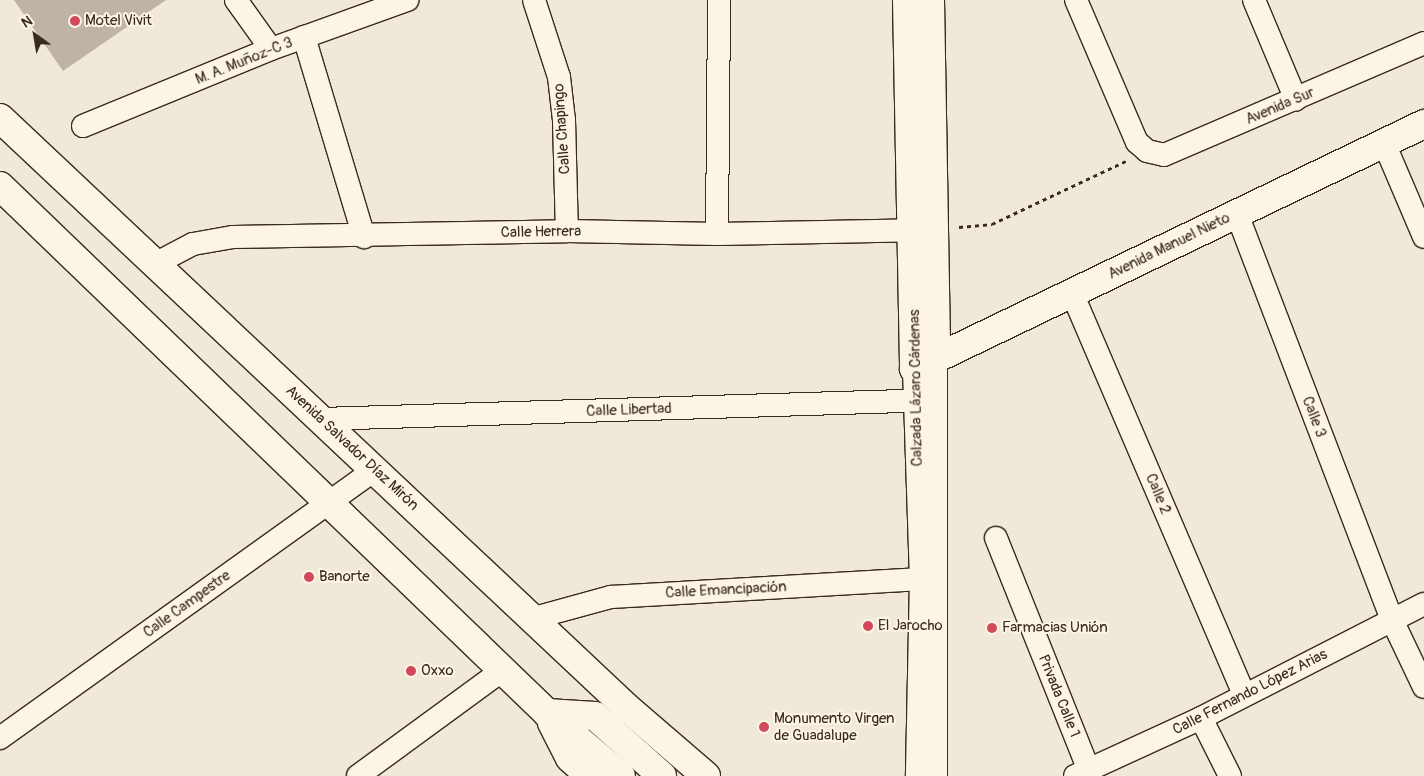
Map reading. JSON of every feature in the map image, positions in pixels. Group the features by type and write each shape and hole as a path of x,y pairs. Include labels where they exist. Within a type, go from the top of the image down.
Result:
{"main road":[{"name":"Calzada Lázaro Cárdenas","path":"907,0 924,230"},
{"name":"Calzada Lázaro Cárdenas","path":"925,364 924,230 930,0"},
{"name":"Avenida Salvador Díaz Mirón","path":"0,118 153,264 534,618 625,706 706,776"},
{"name":"Avenida Manuel Nieto","path":"925,364 1424,124"},
{"path":"0,186 547,713 621,776"},
{"path":"547,713 570,758 590,776"},
{"path":"547,713 595,716 662,776"}],"street":[{"path":"236,0 271,50"},
{"name":"M. A. Muñoz-C 3","path":"83,126 271,50 407,0"},
{"name":"Calle Chapingo","path":"534,0 559,77 564,120 567,231"},
{"path":"717,234 719,0"},
{"path":"1076,0 1142,147"},
{"path":"1254,0 1296,100"},
{"path":"304,38 364,237"},
{"name":"Avenida Sur","path":"1142,147 1164,155 1296,100 1424,43"},
{"path":"1384,143 1424,237"},
{"name":"Calle 3","path":"1237,214 1392,620 1424,687"},
{"name":"Calle Herrera","path":"153,264 193,244 233,237 364,237 567,231 717,234 924,230"},
{"name":"Calle 2","path":"1072,293 1244,694"},
{"name":"Calzada Lázaro Cárdenas","path":"925,364 936,776"},
{"name":"Calzada Lázaro Cárdenas","path":"917,776 920,579 926,401"},
{"name":"Calle Libertad","path":"321,419 926,401"},
{"name":"Calle Campestre","path":"0,738 375,470"},
{"name":"Privada Calle 1","path":"996,538 1082,773"},
{"name":"Calle Emancipación","path":"534,618 611,597 920,579"},
{"name":"Calle Fernando López Arias","path":"1082,773 1119,767 1244,694 1424,604"},
{"path":"358,776 503,670"},
{"path":"1201,718 1230,776"}],"path":[{"path":"924,230 992,224 1142,147"}],"building":[{"path":"14,0 166,0 63,71"}],"place":[{"name":"Motel Vivit","path":"75,21"},
{"name":"Banorte","path":"309,577"},
{"name":"El Jarocho","path":"868,626"},
{"name":"Farmacias Unión","path":"992,628"},
{"name":"Oxxo","path":"411,671"},
{"name":"Monumento Virgen de Guadalupe","path":"764,727"}]}
